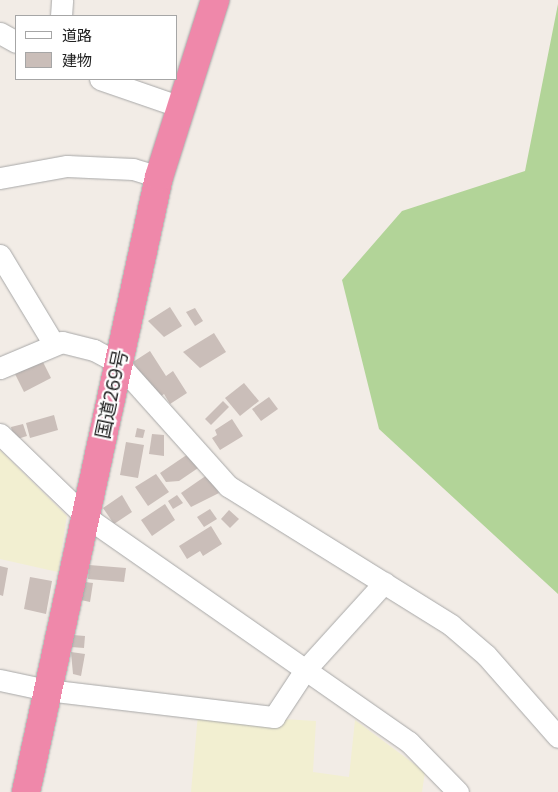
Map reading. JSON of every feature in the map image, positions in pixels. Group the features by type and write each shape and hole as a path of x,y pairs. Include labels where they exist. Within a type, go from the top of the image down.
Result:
{"highway":[{"name":"国道269号","path":"26,792 160,176 178,106 215,0"}],"street":[{"path":"61,15 62,0"},
{"path":"0,34 15,42"},
{"path":"103,80 178,106"},
{"path":"0,178 66,166 133,170 160,176"},
{"path":"0,255 52,343"},
{"path":"0,368 52,343 94,350 118,363 228,486 451,625 486,655 558,737"},
{"path":"0,434 85,516 408,742 458,792"},
{"path":"0,680 47,690 274,717 305,670 384,583"}],"shaded area":[{"path":"0,450 67,516 58,572 0,559"},
{"path":"198,714 316,721 313,772 349,777 355,720 425,772 422,792 191,792"}],"green space":[{"path":"558,4 558,594 379,429 342,280 402,211 525,171"}],"building":[{"path":"170,307 182,326 164,337 148,321"},
{"path":"195,308 203,321 195,326 186,312"},
{"path":"214,333 226,352 200,368 183,352"},
{"path":"150,351 166,376 173,371 187,393 170,404 164,394 157,399 133,362"},
{"path":"42,360 51,378 24,392 15,374"},
{"path":"244,383 259,401 240,416 225,398"},
{"path":"269,397 278,409 261,421 252,409"},
{"path":"223,401 229,407 211,425 205,419"},
{"path":"54,415 58,430 30,438 26,423"},
{"path":"232,419 243,436 220,450 212,438 217,435 215,430"},
{"path":"23,424 27,436 14,440 11,427"},
{"path":"137,428 145,430 143,438 135,437"},
{"path":"152,434 164,435 164,456 149,454"},
{"path":"126,442 144,445 138,478 120,475"},
{"path":"191,452 201,466 179,481 166,482 160,473"},
{"path":"156,474 169,492 148,506 135,487"},
{"path":"207,475 219,493 191,507 181,493"},
{"path":"122,495 132,512 114,524 103,508"},
{"path":"177,495 183,503 173,509 168,501"},
{"path":"165,504 175,520 152,536 141,520"},
{"path":"210,509 217,519 204,527 197,517"},
{"path":"229,510 239,519 230,528 221,519"},
{"path":"211,526 222,544 203,556 200,551 187,559 179,546"},
{"path":"89,565 126,568 124,582 88,579"},
{"path":"0,566 8,568 3,596 0,595"},
{"path":"30,577 52,581 46,614 24,609"},
{"path":"85,582 93,583 90,602 81,600"},
{"path":"73,635 85,636 84,648 71,647"},
{"path":"71,652 85,654 81,676 73,674"}]}
